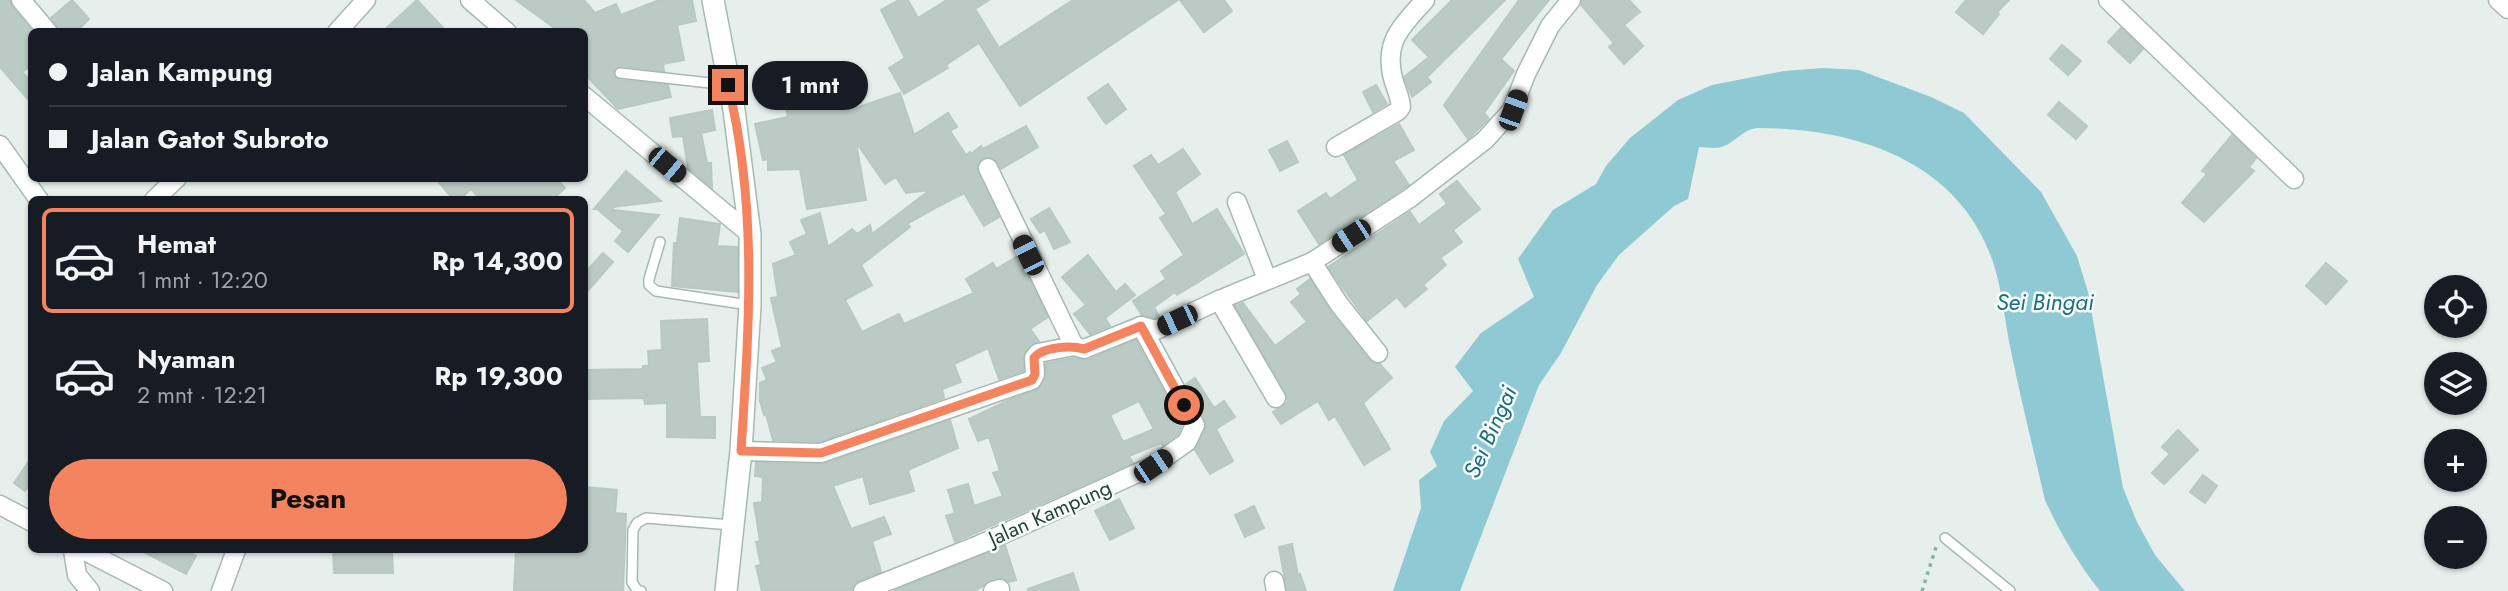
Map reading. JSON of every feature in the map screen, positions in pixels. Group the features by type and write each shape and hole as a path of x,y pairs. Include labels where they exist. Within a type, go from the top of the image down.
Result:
{"main road":[{"path":"713,0 734,110 750,234 750,305 741,451 726,591"}],"street":[{"path":"21,0 45,28"},
{"path":"341,28 366,0"},
{"path":"1336,147 1401,107 1392,75 1392,43 1425,0"},
{"path":"741,451 821,453 1032,380 1035,374 1035,355 1074,346 1084,349 1141,326 1156,330 1267,279 1312,262 1410,198 1485,140 1513,110 1526,74 1550,26 1571,0"},
{"path":"2108,0 2294,179"},
{"path":"2498,0 2508,9"},
{"path":"480,3 503,28"},
{"path":"588,99 750,234"},
{"path":"0,145 36,196"},
{"path":"988,168 1074,346"},
{"path":"158,196 173,182"},
{"path":"1237,202 1267,279"},
{"path":"1312,262 1339,304 1378,353"},
{"path":"1219,300 1276,398"},
{"name":"Jalan Kampung","path":"863,591 981,544 1153,466 1187,442 1195,425 1141,326"},
{"path":"0,505 28,520"},
{"path":"73,553 77,575 90,591"},
{"path":"89,553 163,591"},
{"path":"221,591 235,553"}],"lane":[{"path":"620,73 728,85"},
{"path":"660,242 649,279 649,285 656,291 750,305"},
{"path":"641,591 636,590 632,582 633,530 637,523 646,518 735,525"},
{"path":"1945,538 2010,591"}],"path":[{"path":"1922,591 1933,551 1945,538"}],"water":[{"name":"Sei Bingai","path":"1823,68 1859,70 1931,97 1964,113 2041,192 2077,256 2088,292 2123,488 2155,555 2185,591 2100,591 2070,547 2045,500 1993,262 1977,227 1956,198 1930,175 1900,157 1866,144 1831,135 1758,128 1721,147 1699,147 1688,199 1674,206 1619,255 1597,285 1561,353 1539,385 1460,591 1393,591 1421,508 1419,480 1437,466 1430,452 1444,421 1473,391 1455,367 1481,333 1534,297 1518,259 1553,210 1596,184 1606,166 1630,138 1678,100 1712,85 1784,71"}],"building":[{"path":"0,0 10,0 12,7 30,28 28,68 22,72 28,79 28,99 0,67"},
{"path":"72,0 89,19 80,28 57,28 51,18"},
{"path":"417,0 443,28 386,28"},
{"path":"516,0 584,0 595,13 616,4 621,15 659,0 692,0 696,21 677,25 684,60 663,64 664,71 621,66 613,72 619,80 668,85 671,97 618,109 588,77 588,28 553,27"},
{"path":"899,0 908,0 918,18 947,0 989,0 975,9 999,48 1073,0 1178,0 1020,106 979,43 946,65 948,68 904,94 889,68 905,58 881,10"},
{"path":"1180,0 1224,0 1232,11 1204,32"},
{"path":"1452,0 1505,0 1427,77 1431,82 1412,97 1404,77 1429,57 1412,40"},
{"path":"1519,0 1549,0 1501,59 1514,71 1484,113 1489,119 1468,139 1444,105"},
{"path":"1582,0 1629,0 1640,12 1624,25 1643,46 1624,64 1609,47 1614,43 1581,5"},
{"path":"1966,0 2009,0 1997,12 1999,14 1983,34 1956,12"},
{"path":"2121,28 2143,49 2130,63 2108,42"},
{"path":"2062,45 2081,61 2068,75 2050,59"},
{"path":"1108,84 1126,109 1106,124 1088,98"},
{"path":"1376,85 1387,104 1373,112 1363,92"},
{"path":"803,86 808,108 844,94 850,110 900,93 914,135 948,113 957,127 950,131 966,155 1026,126 1038,147 1001,169 995,159 990,157 982,158 977,166 999,217 984,226 964,193 939,206 907,224 910,227 861,265 872,285 845,300 862,332 899,314 904,324 974,293 966,279 993,263 996,269 1018,256 1048,317 1030,329 1039,341 1030,345 1025,352 1023,371 999,379 988,348 954,364 961,382 942,389 944,398 819,442 773,440 760,401 760,383 767,380 762,368 777,362 772,351 782,347 771,298 778,297 773,264 796,255 790,242 807,234 801,220 820,213 828,247 852,229 857,234 870,225 872,234 930,190 906,193 896,177 885,184 856,142 866,200 807,209 800,169 768,170 768,159 763,160 755,124 788,117 782,90"},
{"path":"2059,102 2087,126 2076,139 2048,115"},
{"path":"712,110 715,130 701,133 707,163 711,163 712,188 688,168 683,136 673,137 670,118"},
{"path":"1399,124 1414,150 1393,161 1409,185 1319,244 1298,211 1326,193 1330,199 1358,180 1344,155"},
{"path":"2232,135 2256,158 2249,167 2254,171 2204,222 2182,203 2207,174 2202,171"},
{"path":"1287,141 1298,162 1280,171 1269,150"},
{"path":"1183,149 1200,174 1175,192 1192,224 1217,209 1244,254 1177,295 1175,292 1154,307 1159,316 1155,318 1142,315 1133,301 1166,279 1161,271 1184,255 1160,218 1166,214 1134,166 1151,155 1158,165"},
{"path":"626,171 661,201 613,207 613,210 659,215 628,252 615,241 623,231 594,209"},
{"path":"1457,181 1480,209 1453,230 1462,242 1440,258 1446,265 1423,285 1427,289 1405,307 1397,297 1367,321 1328,267 1410,212 1419,225 1447,204 1440,194"},
{"path":"438,182 560,182 565,188 556,196 477,196 471,189 463,196 451,196"},
{"path":"1049,208 1070,242 1054,249 1045,230 1040,233 1031,219"},
{"path":"680,218 720,224 717,246 737,247 737,292 672,286 674,243 677,243"},
{"path":"603,253 613,262 588,290 588,270"},
{"path":"1088,255 1116,292 1125,284 1135,295 1105,318 1110,326 1090,334 1074,314 1086,305 1062,277"},
{"path":"2326,263 2347,281 2326,304 2306,286"},
{"path":"1310,279 1330,311 1369,360 1380,364 1392,378 1363,403 1390,449 1364,465 1335,416 1329,420 1318,401 1281,424 1273,412 1288,402 1286,393 1235,306 1243,303 1275,346 1307,322 1291,302 1301,294 1297,289"},
{"path":"707,319 709,361 697,362 700,417 715,417 715,438 667,437 667,403 645,404 644,398 588,399 588,370 643,369 643,366 649,366 648,351 662,350 661,321"},
{"path":"1136,340 1182,425 1178,434 1163,445 1161,443 1129,456 1133,463 955,542 946,516 955,513 948,490 968,484 974,506 1003,496 993,473 1000,471 989,437 978,441 969,419 1037,390 1045,378 1046,363 1073,358 1088,360","holes":["1139,401 1154,429 1123,442 1110,415"]},
{"path":"1195,378 1214,408 1224,401 1235,417 1216,429 1233,461 1210,474 1195,450 1206,425 1186,384"},
{"path":"950,420 958,448 908,470 914,491 870,504 863,476 833,486 851,529 884,517 891,534 872,541 881,572 858,581 852,591 762,591 756,566 761,565 756,542 760,541 754,503 762,502 763,477 755,476 756,463 824,464"},
{"path":"2178,430 2198,450 2164,484 2152,473 2170,454 2162,447"},
{"path":"28,463 28,487 25,491 14,483"},
{"path":"2203,475 2217,486 2205,503 2190,492"},
{"path":"588,487 617,490 615,513 626,514 623,591 514,591 516,553 588,553"},
{"path":"1119,499 1134,528 1110,540 1095,511"},
{"path":"1254,506 1264,528 1245,537 1235,515"},
{"path":"1292,544 1298,575 1300,574 1306,591 1287,591 1279,547"},
{"path":"1005,545 1016,580 1009,582 997,578 974,591 894,591"},
{"path":"146,553 190,553 196,556 186,574"},
{"path":"333,553 392,553 393,573 334,573"},
{"path":"1073,573 1079,591 1028,591 1028,589"}],"route":[{"path":"728,85 734,110 750,234 750,305 741,451 821,453 1032,380 1035,374 1035,355 1074,346 1084,349 1141,326 1184,405"}]}
